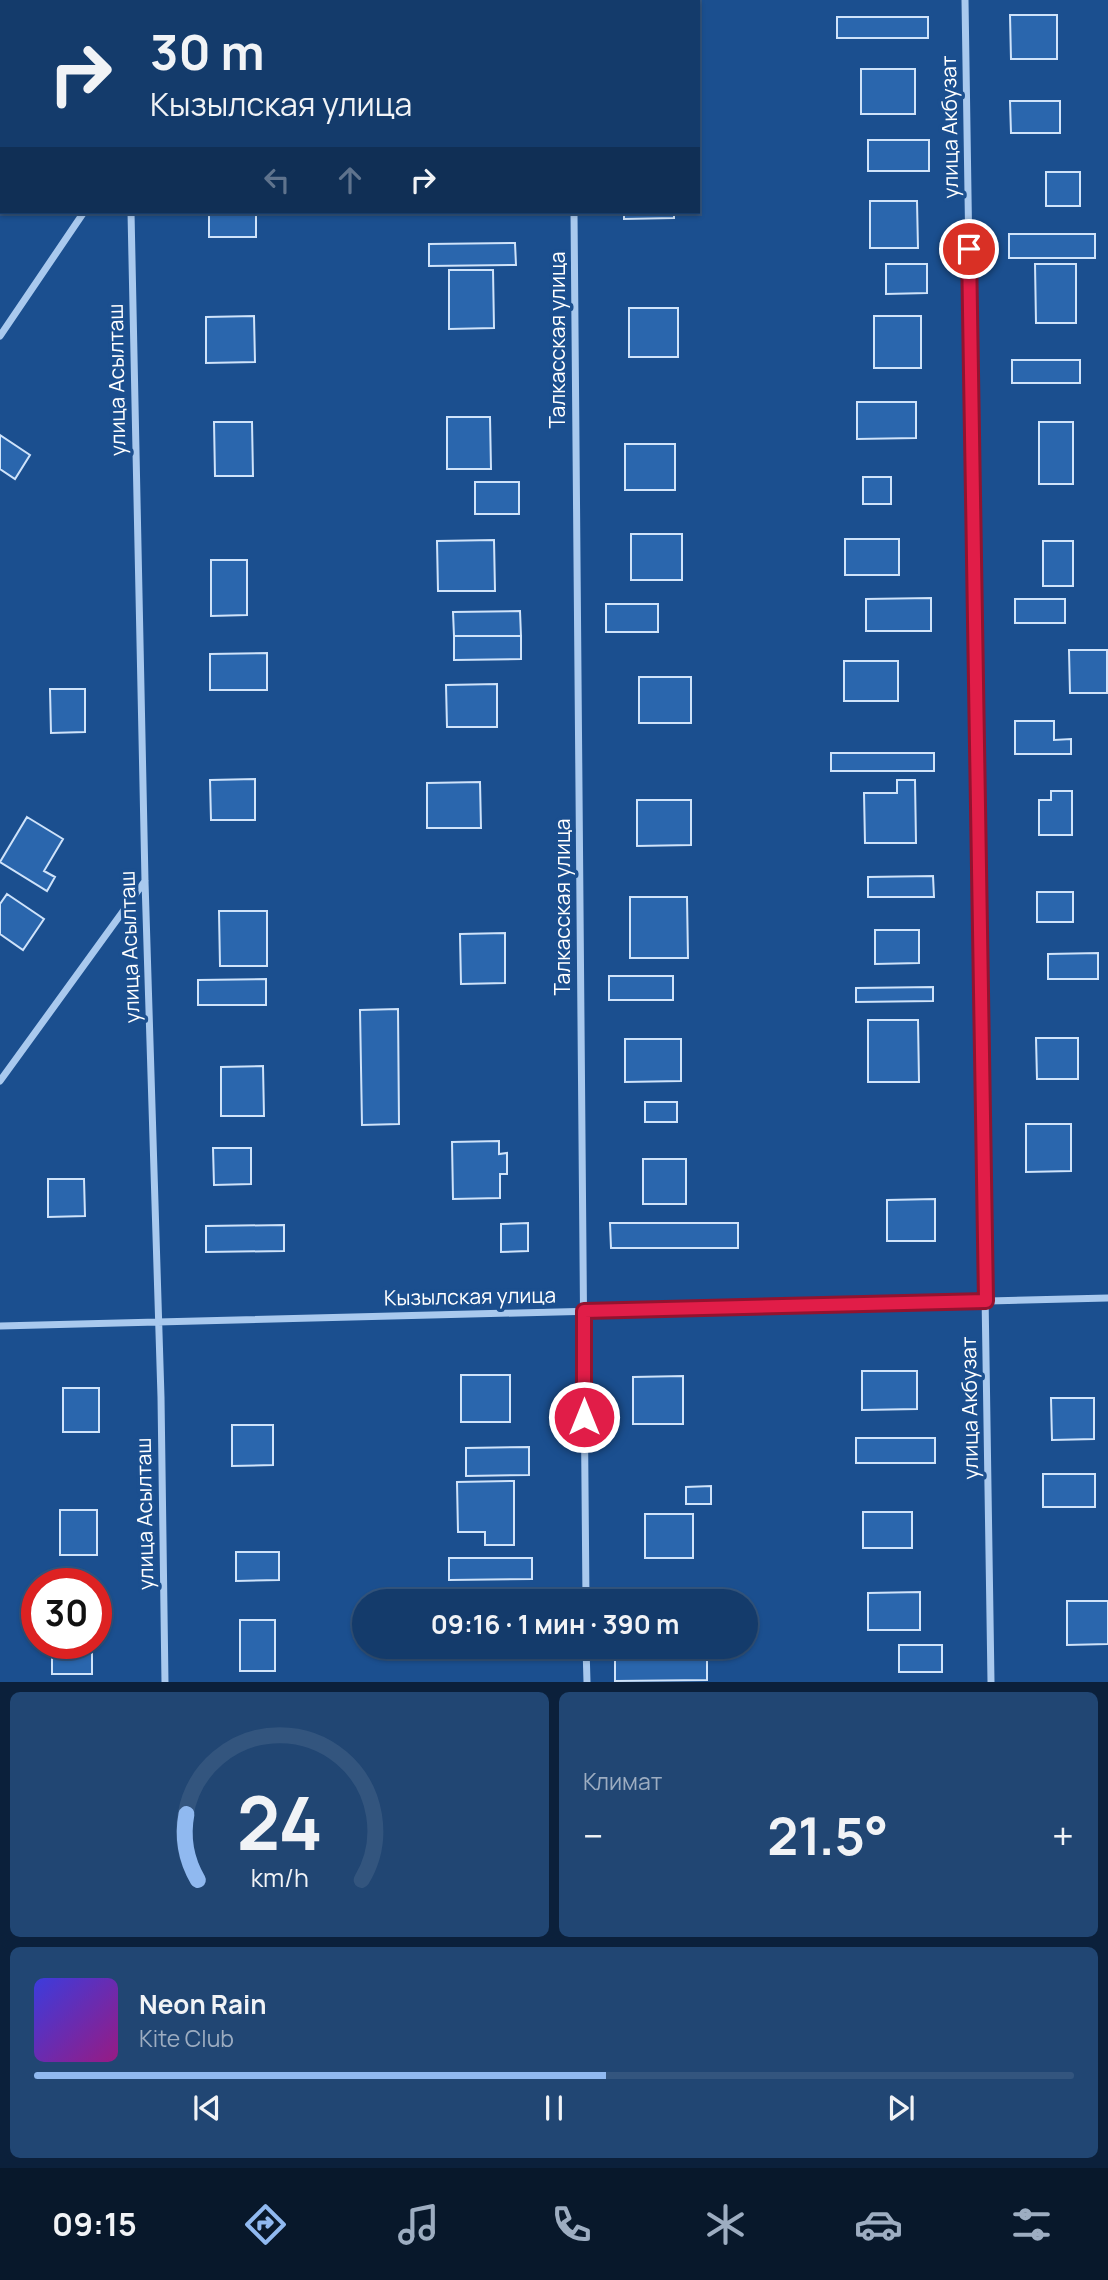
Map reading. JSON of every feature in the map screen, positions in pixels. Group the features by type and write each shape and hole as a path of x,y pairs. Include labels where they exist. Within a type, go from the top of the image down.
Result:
{"street":[{"name":"улица Акбузат","path":"965,0 990,1682"},
{"path":"0,336 82,214"},
{"name":"улица Асылташ","path":"131,214 145,881 159,1322 165,1682"},
{"name":"Талкасская улица","path":"574,214 586,1589"},
{"path":"0,1080 145,881"},
{"name":"Кызылская улица","path":"0,1326 1108,1298"},
{"path":"586,1659 587,1682"}],"building":[{"path":"1010,15 1057,15 1057,59 1011,59"},
{"path":"837,17 928,17 928,38 837,38"},
{"path":"861,69 915,69 915,114 861,114"},
{"path":"1010,101 1060,101 1060,133 1011,133"},
{"path":"868,140 929,140 929,171 868,171"},
{"path":"1046,172 1080,172 1080,206 1046,206"},
{"path":"870,201 917,201 918,248 870,248"},
{"path":"209,214 256,214 256,237 209,237"},
{"path":"624,214 674,214 674,218 624,219"},
{"path":"1009,234 1095,234 1095,258 1009,258"},
{"path":"515,243 516,265 429,266 429,244"},
{"path":"886,264 927,264 927,293 886,294"},
{"path":"1035,264 1076,264 1076,323 1036,323"},
{"path":"449,270 493,270 494,328 449,329"},
{"path":"629,308 678,308 678,357 629,357"},
{"path":"254,316 255,362 206,363 206,317"},
{"path":"874,316 921,316 921,368 874,368"},
{"path":"1012,360 1080,360 1080,383 1012,383"},
{"path":"857,402 916,402 916,438 857,439"},
{"path":"447,417 490,417 491,469 447,469"},
{"path":"214,422 252,422 253,476 215,476"},
{"path":"1039,422 1073,422 1073,484 1039,484"},
{"path":"0,435 30,455 15,479 0,469"},
{"path":"625,444 675,444 675,490 625,490"},
{"path":"863,477 891,477 891,504 863,504"},
{"path":"475,482 519,482 519,514 475,514"},
{"path":"631,534 682,534 682,580 631,580"},
{"path":"845,539 899,539 899,575 845,575"},
{"path":"494,540 495,591 438,591 437,541"},
{"path":"1043,541 1073,541 1073,586 1043,586"},
{"path":"211,560 247,560 247,615 211,616"},
{"path":"931,598 931,631 866,631 866,599"},
{"path":"1015,599 1065,599 1065,623 1015,623"},
{"path":"606,604 658,604 658,632 606,632"},
{"path":"520,611 521,636 454,636 453,612"},
{"path":"454,636 521,636 521,659 454,660"},
{"path":"1069,650 1107,650 1107,693 1070,693"},
{"path":"267,653 267,690 210,690 210,654"},
{"path":"844,661 898,661 898,701 844,701"},
{"path":"639,677 691,677 691,723 639,723"},
{"path":"497,684 497,727 447,727 446,685"},
{"path":"50,689 85,689 85,732 51,733"},
{"path":"1015,721 1054,721 1054,740 1071,739 1071,754 1015,754"},
{"path":"831,753 934,753 934,771 831,771"},
{"path":"255,779 255,820 211,820 210,780"},
{"path":"897,780 915,780 916,843 865,843 864,793 897,793"},
{"path":"480,782 481,828 427,828 427,783"},
{"path":"1051,791 1072,791 1072,835 1039,835 1039,800 1051,800"},
{"path":"637,800 691,800 691,845 637,846"},
{"path":"27,817 63,839 44,871 55,877 47,891 0,862"},
{"path":"933,876 934,897 868,897 868,877"},
{"path":"1037,892 1073,892 1073,922 1037,922"},
{"path":"7,894 44,919 23,950 0,934 0,904"},
{"path":"630,897 687,897 688,958 630,958"},
{"path":"219,911 267,911 267,966 220,966"},
{"path":"875,930 919,930 919,963 875,964"},
{"path":"505,933 505,983 461,984 460,934"},
{"path":"1098,953 1098,979 1048,979 1048,954"},
{"path":"609,976 673,976 673,1000 609,1000"},
{"path":"266,979 266,1005 198,1005 198,980"},
{"path":"933,987 933,1001 856,1002 856,988"},
{"path":"398,1009 399,1124 362,1125 360,1010"},
{"path":"868,1020 918,1020 919,1082 868,1082"},
{"path":"1036,1038 1078,1038 1078,1079 1037,1079"},
{"path":"625,1039 681,1039 681,1081 625,1082"},
{"path":"263,1066 264,1116 221,1116 221,1067"},
{"path":"645,1102 677,1102 677,1122 645,1122"},
{"path":"1026,1124 1071,1124 1071,1171 1026,1172"},
{"path":"499,1141 499,1154 507,1153 507,1174 500,1174 500,1198 453,1199 452,1142"},
{"path":"213,1148 251,1148 251,1184 214,1185"},
{"path":"643,1159 686,1159 686,1204 643,1204"},
{"path":"48,1179 84,1179 85,1216 48,1217"},
{"path":"935,1199 935,1241 887,1241 887,1200"},
{"path":"528,1223 528,1251 501,1252 501,1224"},
{"path":"610,1223 738,1223 738,1248 611,1248"},
{"path":"284,1225 284,1251 206,1252 206,1226"},
{"path":"862,1371 917,1371 917,1409 862,1410"},
{"path":"461,1375 510,1375 510,1422 461,1422"},
{"path":"683,1376 683,1424 633,1424 633,1377"},
{"path":"63,1388 99,1388 99,1432 63,1432"},
{"path":"1051,1398 1094,1398 1094,1439 1052,1440"},
{"path":"232,1425 273,1425 273,1465 232,1466"},
{"path":"856,1438 935,1438 935,1463 856,1463"},
{"path":"529,1447 529,1475 466,1476 466,1448"},
{"path":"1043,1474 1095,1474 1095,1507 1043,1507"},
{"path":"514,1481 514,1545 485,1545 485,1532 458,1532 457,1482"},
{"path":"711,1486 711,1504 686,1504 686,1487"},
{"path":"60,1510 97,1510 97,1555 60,1555"},
{"path":"863,1512 912,1512 912,1548 863,1548"},
{"path":"645,1514 693,1514 693,1558 645,1558"},
{"path":"236,1552 279,1552 279,1580 236,1581"},
{"path":"449,1558 532,1558 532,1579 449,1580"},
{"path":"920,1592 920,1630 868,1630 868,1593"},
{"path":"1067,1601 1108,1601 1108,1644 1067,1645"},
{"path":"240,1620 275,1620 275,1671 240,1671"},
{"path":"899,1645 942,1645 942,1672 899,1672"},
{"path":"52,1659 92,1659 92,1674 52,1674"},
{"path":"615,1659 707,1659 707,1680 615,1681"}],"route":[{"path":"584,1417 584,1311 986,1301 969,249"}]}
